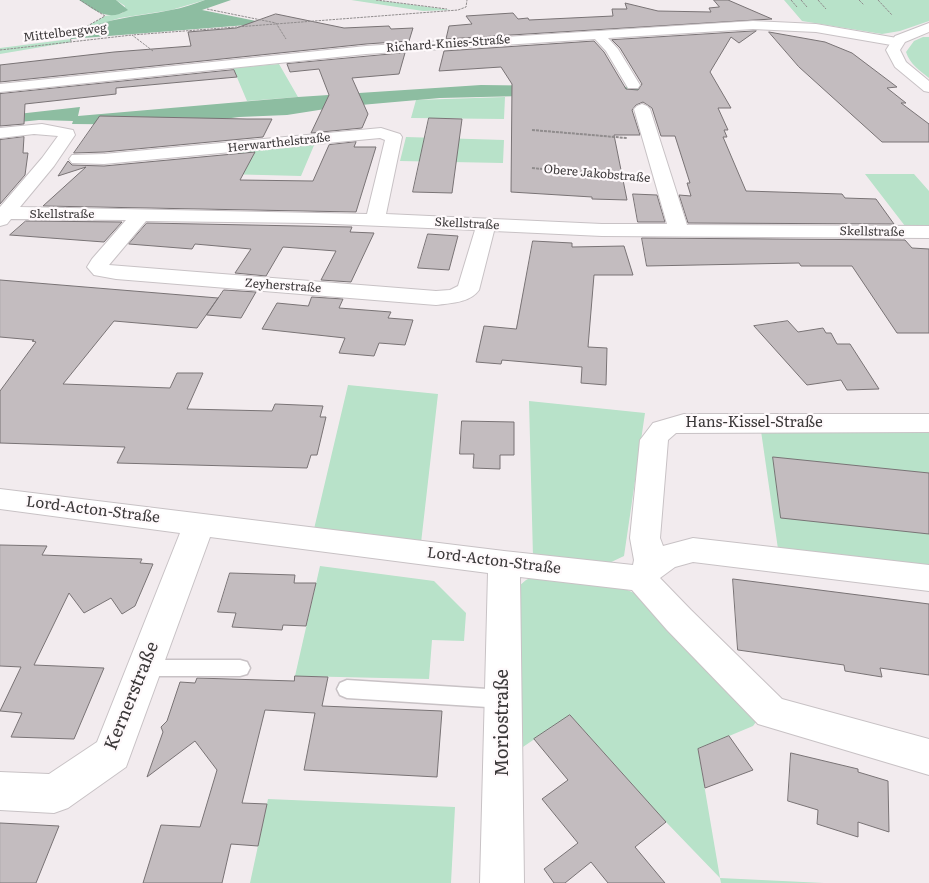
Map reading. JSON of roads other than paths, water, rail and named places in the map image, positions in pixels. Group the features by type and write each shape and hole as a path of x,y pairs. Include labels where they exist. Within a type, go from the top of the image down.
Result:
{"street":[{"name":"Richard-Knies-Straße","path":"0,88 366,50 753,25 785,25 829,30 897,42"},
{"path":"929,27 897,42 893,50 896,58 905,69 929,88"},
{"path":"597,34 611,49 633,85"},
{"name":"Obere Jakobstraße","path":"642,109 679,230"},
{"name":"Skellstraße","path":"0,133 27,130 57,130 68,135 48,162 1,216"},
{"name":"Herwarthelstraße","path":"78,159 142,156 381,133 394,137 375,220"},
{"name":"Zeyherstraße","path":"140,215 99,262 98,267 102,270 116,273 436,298 454,296 468,290 486,225"},
{"name":"Skellstraße","path":"1,216 311,216 602,230 929,232"},
{"name":"Hans-Kissel-Straße","path":"645,572 650,560 645,538 654,440 656,434 666,427 684,422 929,423"},
{"name":"Lord-Acton-Straße","path":"0,498 504,563 645,572"},
{"name":"Kernerstraße","path":"0,791 54,794 112,754 198,524"},
{"path":"929,578 693,550 672,555 645,572 679,620 771,712 929,757"},
{"name":"Moriostraße","path":"502,883 504,563"}],"lane":[{"path":"144,668 240,668"},
{"path":"347,689 502,699"}]}
